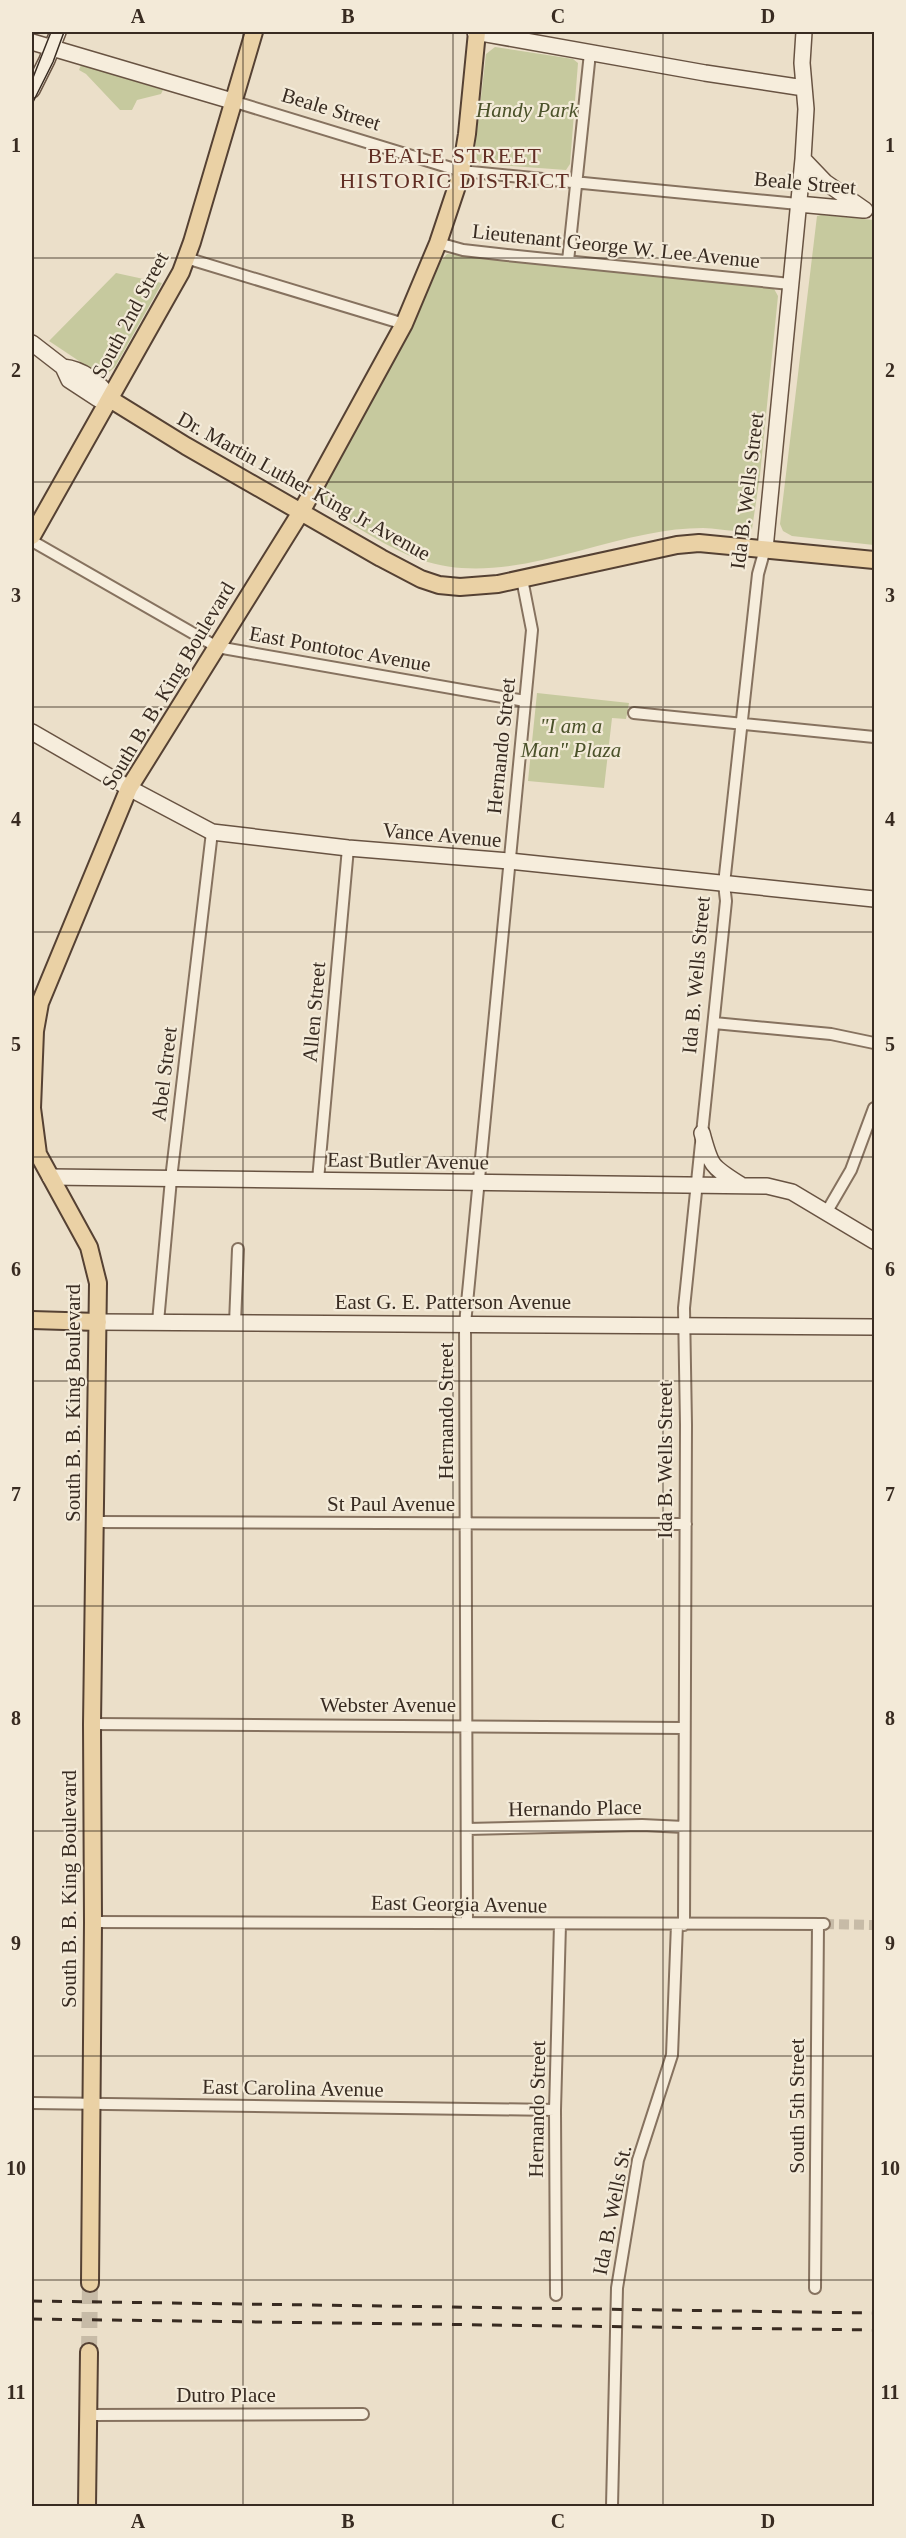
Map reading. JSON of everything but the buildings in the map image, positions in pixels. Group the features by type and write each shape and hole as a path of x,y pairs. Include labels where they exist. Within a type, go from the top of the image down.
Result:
{"main road":[{"name":"South 2nd Street","path":"32,536 174,285 186,258 254,32"},
{"name":"South B. B. King Boulevard","path":"90,2283 92,1724 98,1283 89,1247 38,1154 32,1108 35,1031 40,1003 129,788 301,512 404,324 438,243 461,171 467,134 476,32"},
{"name":"Dr. Martin Luther King Jr Avenue","path":"110,399 301,512 420,579 439,585 460,587 498,584 677,545 699,543 874,560"},
{"name":"East G. E. Patterson Avenue","path":"32,1320 98,1322"},
{"path":"87,2506 89,2352"}],"street":[{"path":"32,90 58,32"},
{"path":"476,32 804,88"},
{"name":"Ida B. Wells Street","path":"680,1924 684,1827 686,1524 684,1308 726,902 724,884 758,574 765,549 803,159 806,109 804,32"},
{"name":"Beale Street","path":"32,42 461,171 870,210"},
{"path":"568,261 590,52"},
{"path":"803,159 831,187 870,210"},
{"name":"Lieutenant George W. Lee Avenue","path":"438,243 463,250 790,284"},
{"path":"186,258 404,324"},
{"name":"Dr. Martin Luther King Jr Avenue","path":"32,343 63,367 69,380 98,399 110,399"},
{"name":"East Pontotoc Avenue","path":"32,541 217,647 525,701"},
{"name":"Hernando Street","path":"467,1922 465,1324 532,630 522,579"},
{"path":"634,713 874,737"},
{"name":"Vance Avenue","path":"32,732 129,788 212,832 348,848 509,861 874,899"},
{"name":"Abel Street","path":"158,1322 171,1179 212,832"},
{"name":"Allen Street","path":"318,1180 348,848"},
{"path":"714,1023 831,1034 874,1043"},
{"path":"826,1213 851,1170 874,1108"},
{"path":"702,1133 709,1158 715,1169 741,1185"},
{"name":"East Butler Avenue","path":"50,1177 767,1186 792,1192 874,1241"},
{"path":"235,1323 238,1249"},
{"name":"East G. E. Patterson Avenue","path":"98,1322 874,1327"},
{"name":"St Paul Avenue","path":"96,1522 686,1524"},
{"name":"Webster Avenue","path":"92,1724 683,1728"},
{"name":"Hernando Place","path":"466,1829 684,1827"},
{"name":"East Georgia Avenue","path":"93,1922 821,1924"},
{"name":"Hernando Street","path":"556,2295 555,2110 560,1924"},
{"name":"Ida B. Wells St.","path":"612,2506 617,2288 638,2160 672,2055 680,1924"},
{"name":"South 5th Street","path":"815,2288 821,1924"},
{"name":"East Carolina Avenue","path":"32,2103 555,2110"},
{"name":"Dutro Place","path":"89,2415 363,2414"}],"green space":[{"name":"Handy Park","path":"495,47 573,59 578,63 570,164 566,170 482,164 474,157 486,54"},
{"path":"81,65 163,90 161,94 137,100 132,110 120,110 86,74 79,70"},
{"path":"817,216 874,220 874,545 792,536 783,531 780,524"},
{"path":"447,254 773,287 778,296 760,475 752,529 669,530 535,562 477,568 449,567 408,555 325,507 321,495 323,488 412,329 441,261"},
{"path":"116,273 162,283 115,367 108,373 100,375 49,341"},
{"name":"\"I am a Man\" Plaza","path":"537,693 629,703 626,719 612,718 604,788 528,781"}],"tunnel":[{"path":"824,1924 874,1925"},
{"path":"89,2352 90,2283"}],"tram line":[{"path":"32,80 51,32"},
{"path":"32,104 53,62 64,32"}],"railway":[{"path":"32,2301 874,2313"},
{"path":"32,2319 874,2330"}],"district":[{"name":"BEALE STREET HISTORIC DISTRICT","path":"455,168"}]}
